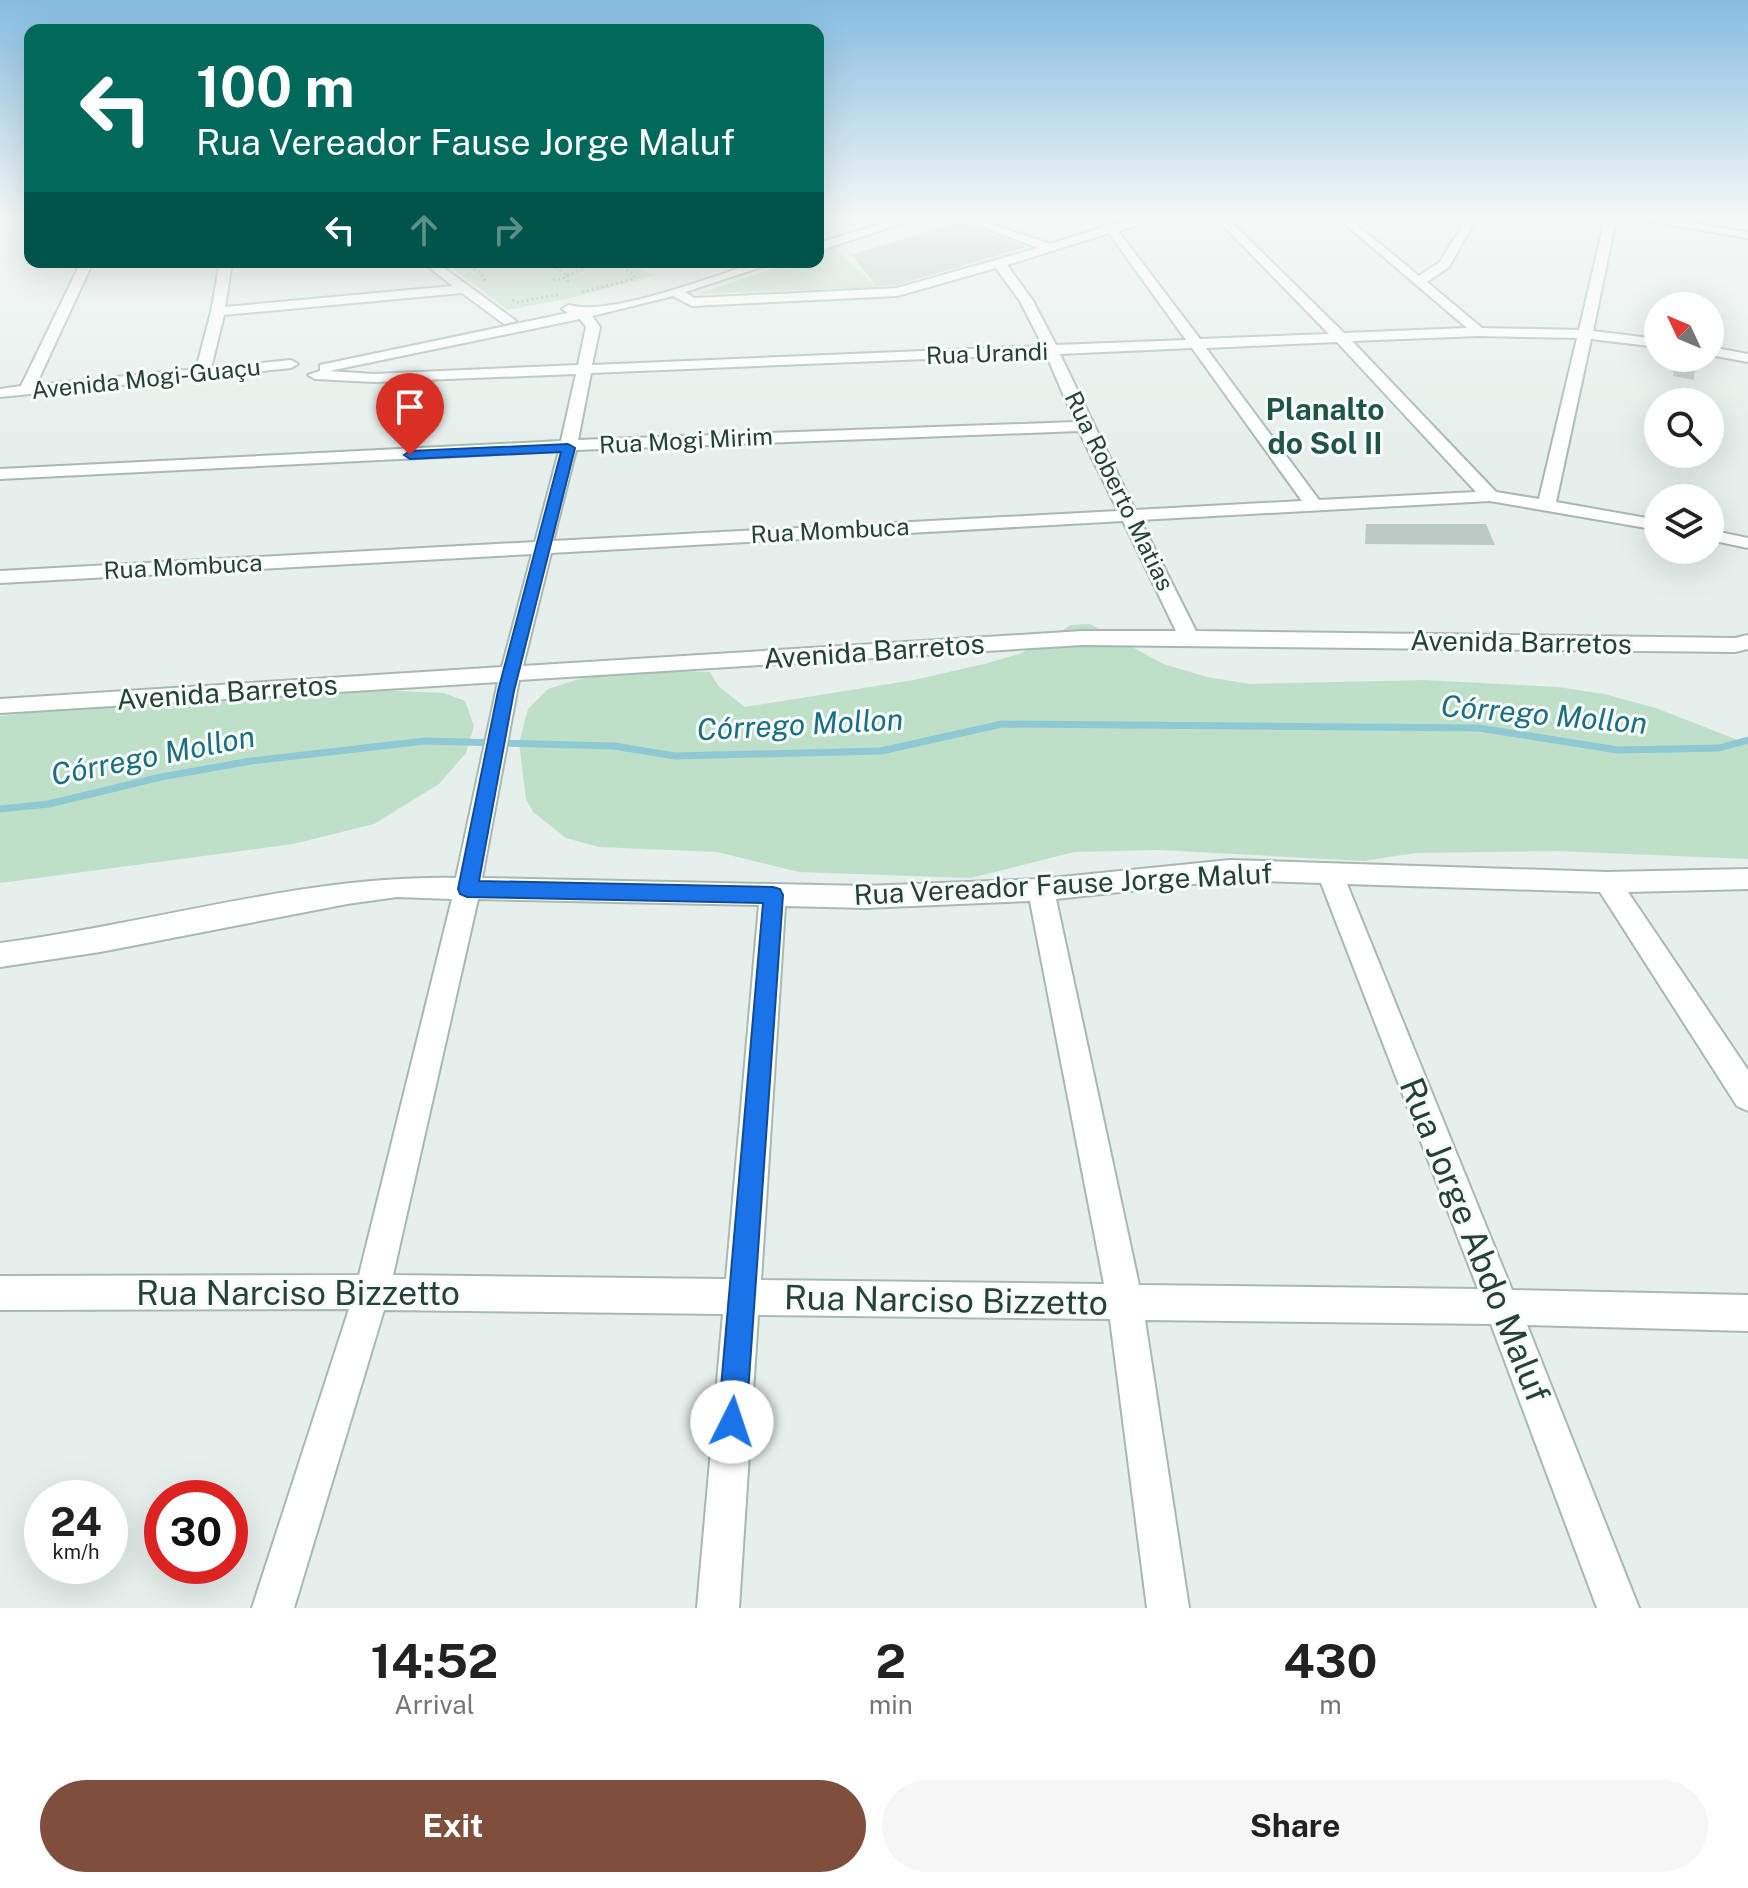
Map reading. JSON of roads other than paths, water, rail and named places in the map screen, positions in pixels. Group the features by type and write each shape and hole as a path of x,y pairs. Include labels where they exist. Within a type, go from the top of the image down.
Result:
{"street":[{"path":"26,391 72,294"},
{"path":"202,375 222,294"},
{"path":"218,312 410,294"},
{"path":"471,294 509,321"},
{"path":"304,372 509,321 636,294"},
{"path":"304,372 584,315 667,294"},
{"path":"678,294 692,302 880,294"},
{"name":"Rua Roberto Matias","path":"1021,294 1053,351 1084,426 1189,637"},
{"path":"1159,294 1314,505"},
{"path":"1297,294 1490,496"},
{"path":"1435,294 1479,332"},
{"path":"1547,504 1595,294"},
{"path":"273,1608 372,1292 467,889 509,682 568,448 593,327 584,315 569,309"},
{"name":"Rua Urandi","path":"304,372 374,378 1479,332 1587,334 1644,341"},
{"path":"1724,354 1748,358"},
{"name":"Avenida Mogi-Guaçu","path":"0,393 202,375 304,372"},
{"name":"Avenida Mogi-Guaçu","path":"0,404 304,372"},
{"name":"Rua Mogi Mirim","path":"0,474 660,441 1084,426"},
{"name":"Rua Mombuca","path":"0,577 1490,496 1644,522"},
{"path":"1724,538 1748,543"},
{"name":"Avenida Barretos","path":"0,706 509,682 1067,639 1189,637 1735,645 1748,642"},
{"name":"Rua Vereador Fause Jorge Maluf","path":"0,955 142,932 331,895 397,887 865,897 1041,890 1230,870 1607,882 1748,879"},
{"name":"Rua Jorge Abdo Maluf","path":"1330,874 1618,1608"},
{"path":"1607,882 1748,1096"},
{"path":"1041,890 1125,1303 1168,1608"},
{"path":"718,1608 773,895"},
{"name":"Rua Narciso Bizzetto","path":"0,1293 372,1292 1748,1313"}],"waterway":[{"name":"Córrego Mollon","path":"0,809 49,804 161,777 251,761 425,741 614,746 675,756 881,751 1002,724 1479,728 1618,750 1719,748 1748,740"}],"district":[{"name":"Planalto do Sol II","path":"1325,427"}]}
